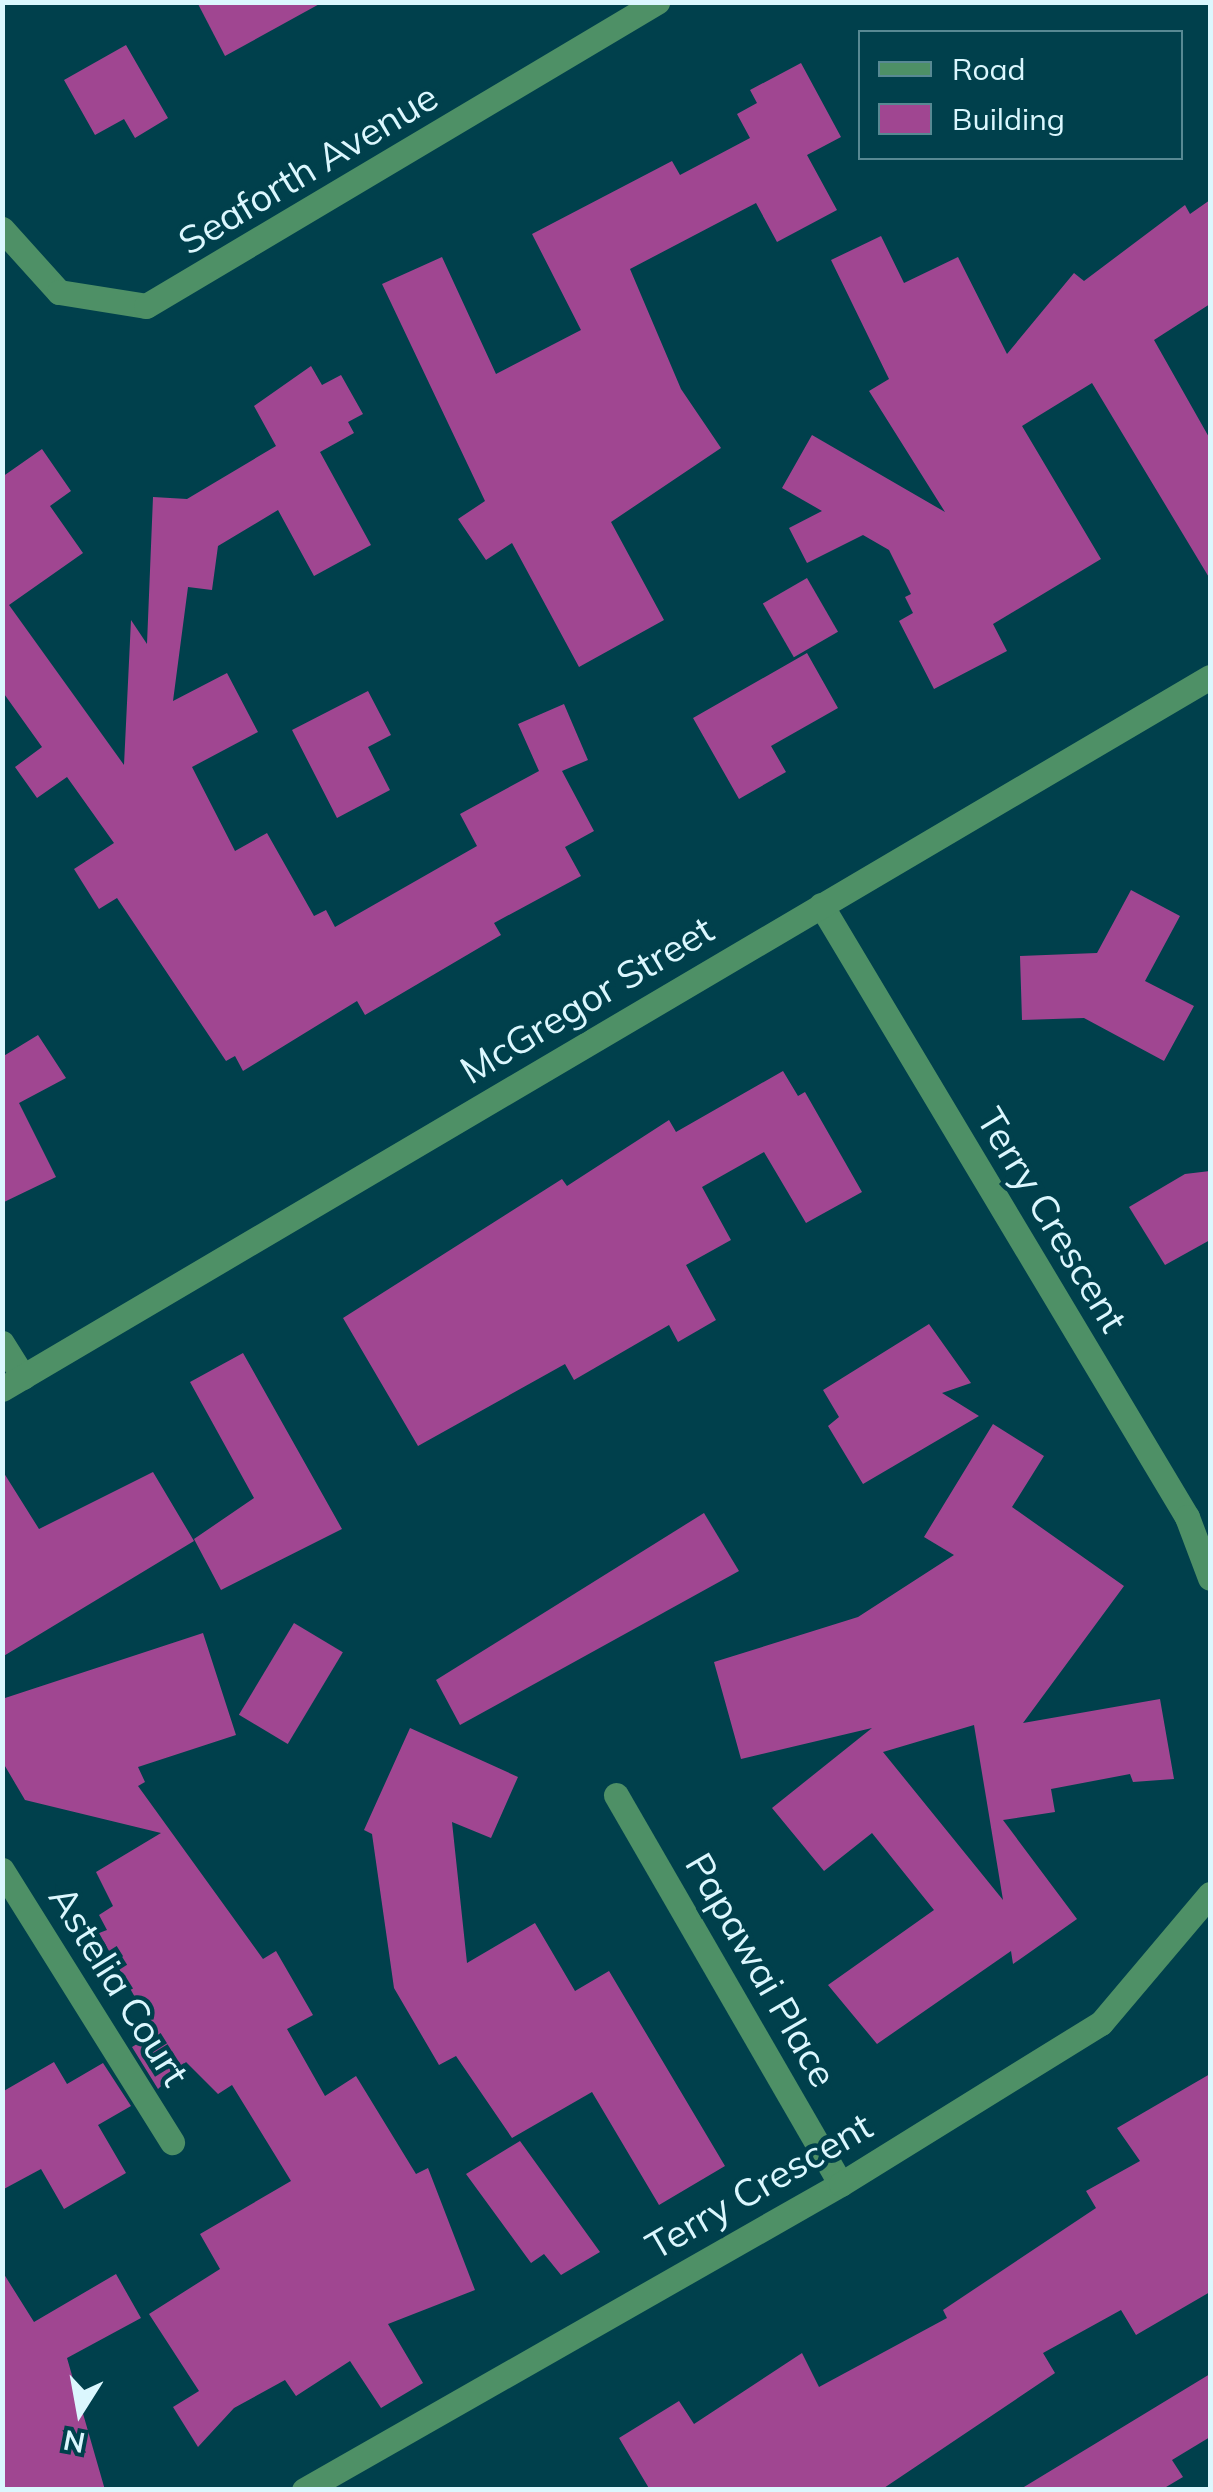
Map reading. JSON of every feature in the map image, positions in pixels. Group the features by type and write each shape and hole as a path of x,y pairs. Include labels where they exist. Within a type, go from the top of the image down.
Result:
{"street":[{"name":"Seaforth Avenue","path":"2,228 59,292 146,306 657,2"},
{"name":"McGregor Street","path":"13,1383 1210,677"},
{"name":"Terry Crescent","path":"821,905 1187,1517 1210,1578"},
{"path":"2,1343 13,1383"},
{"name":"Papawai Place","path":"616,1794 841,2184"},
{"name":"Astelia Court","path":"2,1870 172,2142"},
{"name":"Terry Crescent","path":"304,2490 841,2184 1101,2023 1210,1894"}],"building":[{"path":"197,2 323,2 225,56"},
{"path":"126,45 168,118 135,138 124,119 95,135 64,80"},
{"path":"801,63 841,137 807,155 837,210 777,242 756,203 630,269 681,389 721,448 611,522 664,620 579,667 512,543 486,560 458,519 485,501 382,284 442,257 496,374 581,330 532,234 672,161 680,175 750,138 737,114 757,103 750,90"},
{"path":"1210,200 1210,304 1154,340 1210,439 1210,579 1092,383 1022,426 1101,559 993,624 1007,651 934,689 899,621 913,613 905,597 911,594 889,550 863,535 807,563 789,528 822,511 782,488 812,435 945,512 869,391 889,379 831,260 881,236 904,283 958,257 1007,354 1074,273 1084,281 1185,205 1190,214"},
{"path":"311,366 322,385 341,375 363,414 348,422 354,433 320,452 371,545 314,576 278,510 218,546 212,590 188,587 173,701 227,673 258,732 192,767 235,851 267,833 314,916 326,910 335,927 477,846 460,814 539,771 518,724 564,704 588,760 562,771 594,831 565,847 581,876 494,923 501,935 365,1015 357,1001 243,1071 235,1056 226,1061 117,898 99,909 74,869 114,843 67,777 37,798 15,767 42,747 2,691 2,477 42,449 71,491 50,506 83,553 9,605 124,765 131,620 147,644 153,497 187,499 276,446 254,406"},
{"path":"807,578 838,632 794,657 763,604"},
{"path":"807,653 838,708 771,746 786,772 739,799 693,718"},
{"path":"368,691 391,735 368,747 390,790 337,818 292,730"},
{"path":"1131,890 1180,916 1145,981 1194,1006 1164,1061 1084,1018 1022,1020 1020,956 1097,953"},
{"path":"38,1035 66,1078 19,1103 56,1177 2,1203 2,1057"},
{"path":"783,1071 798,1096 805,1092 862,1192 806,1223 764,1152 702,1187 731,1240 686,1265 716,1320 678,1342 669,1325 574,1380 565,1364 418,1446 343,1318 562,1179 567,1186 669,1120 676,1132"},
{"path":"1210,1171 1210,1240 1165,1265 1129,1207 1185,1174"},
{"path":"929,1324 971,1383 942,1393 979,1416 863,1484 828,1426 839,1417 823,1390"},
{"path":"243,1353 342,1529 221,1590 194,1539 254,1498 190,1382"},
{"path":"993,1424 1044,1456 1012,1507 1124,1586 1023,1723 1160,1699 1174,1779 1133,1782 1130,1774 1051,1789 1055,1812 1003,1820 1077,1919 1013,1964 1011,1951 877,2044 828,1985 934,1910 872,1833 824,1871 772,1808 872,1728 741,1759 714,1662 858,1617 954,1555 924,1537","holes":["974,1725 1003,1900 883,1752"]},
{"path":"2,1470 39,1529 153,1472 194,1541 2,1657"},
{"path":"704,1513 739,1571 460,1725 436,1680"},
{"path":"294,1623 343,1652 288,1744 239,1715"},
{"path":"203,1633 236,1735 138,1767 145,1782 138,1786 263,1959 276,1951 313,2015 287,2029 325,2096 356,2076 416,2174 428,2168 475,2290 388,2324 423,2383 381,2408 350,2361 296,2396 285,2380 234,2408 198,2447 173,2407 199,2391 149,2314 220,2269 200,2234 291,2181 232,2085 218,2094 186,2062 158,2089 132,2047 155,2033 99,1933 107,1930 99,1915 113,1906 96,1872 161,1833 25,1800 2,1761 2,1699"},
{"path":"410,1728 518,1777 491,1838 452,1822 467,1963 535,1923 575,1991 609,1971 725,2166 659,2205 592,2092 512,2138 456,2056 439,2065 394,1988 372,1834 364,1830"},
{"path":"54,2062 67,2084 103,2063 131,2106 98,2125 126,2173 64,2209 41,2169 2,2190 2,2092"},
{"path":"1210,2074 1210,2292 1136,2335 1121,2310 1043,2353 1055,2373 881,2490 650,2490 619,2438 679,2401 694,2424 802,2353 819,2387 947,2318 943,2310 1096,2208 1086,2191 1140,2161 1117,2128"},
{"path":"520,2141 600,2252 561,2275 544,2254 531,2263 466,2174"},
{"path":"2,2271 34,2322 116,2274 141,2318 67,2358 105,2490 2,2490"},
{"path":"1210,2374 1210,2437 1172,2460 1183,2477 1161,2490 1019,2490"}]}
